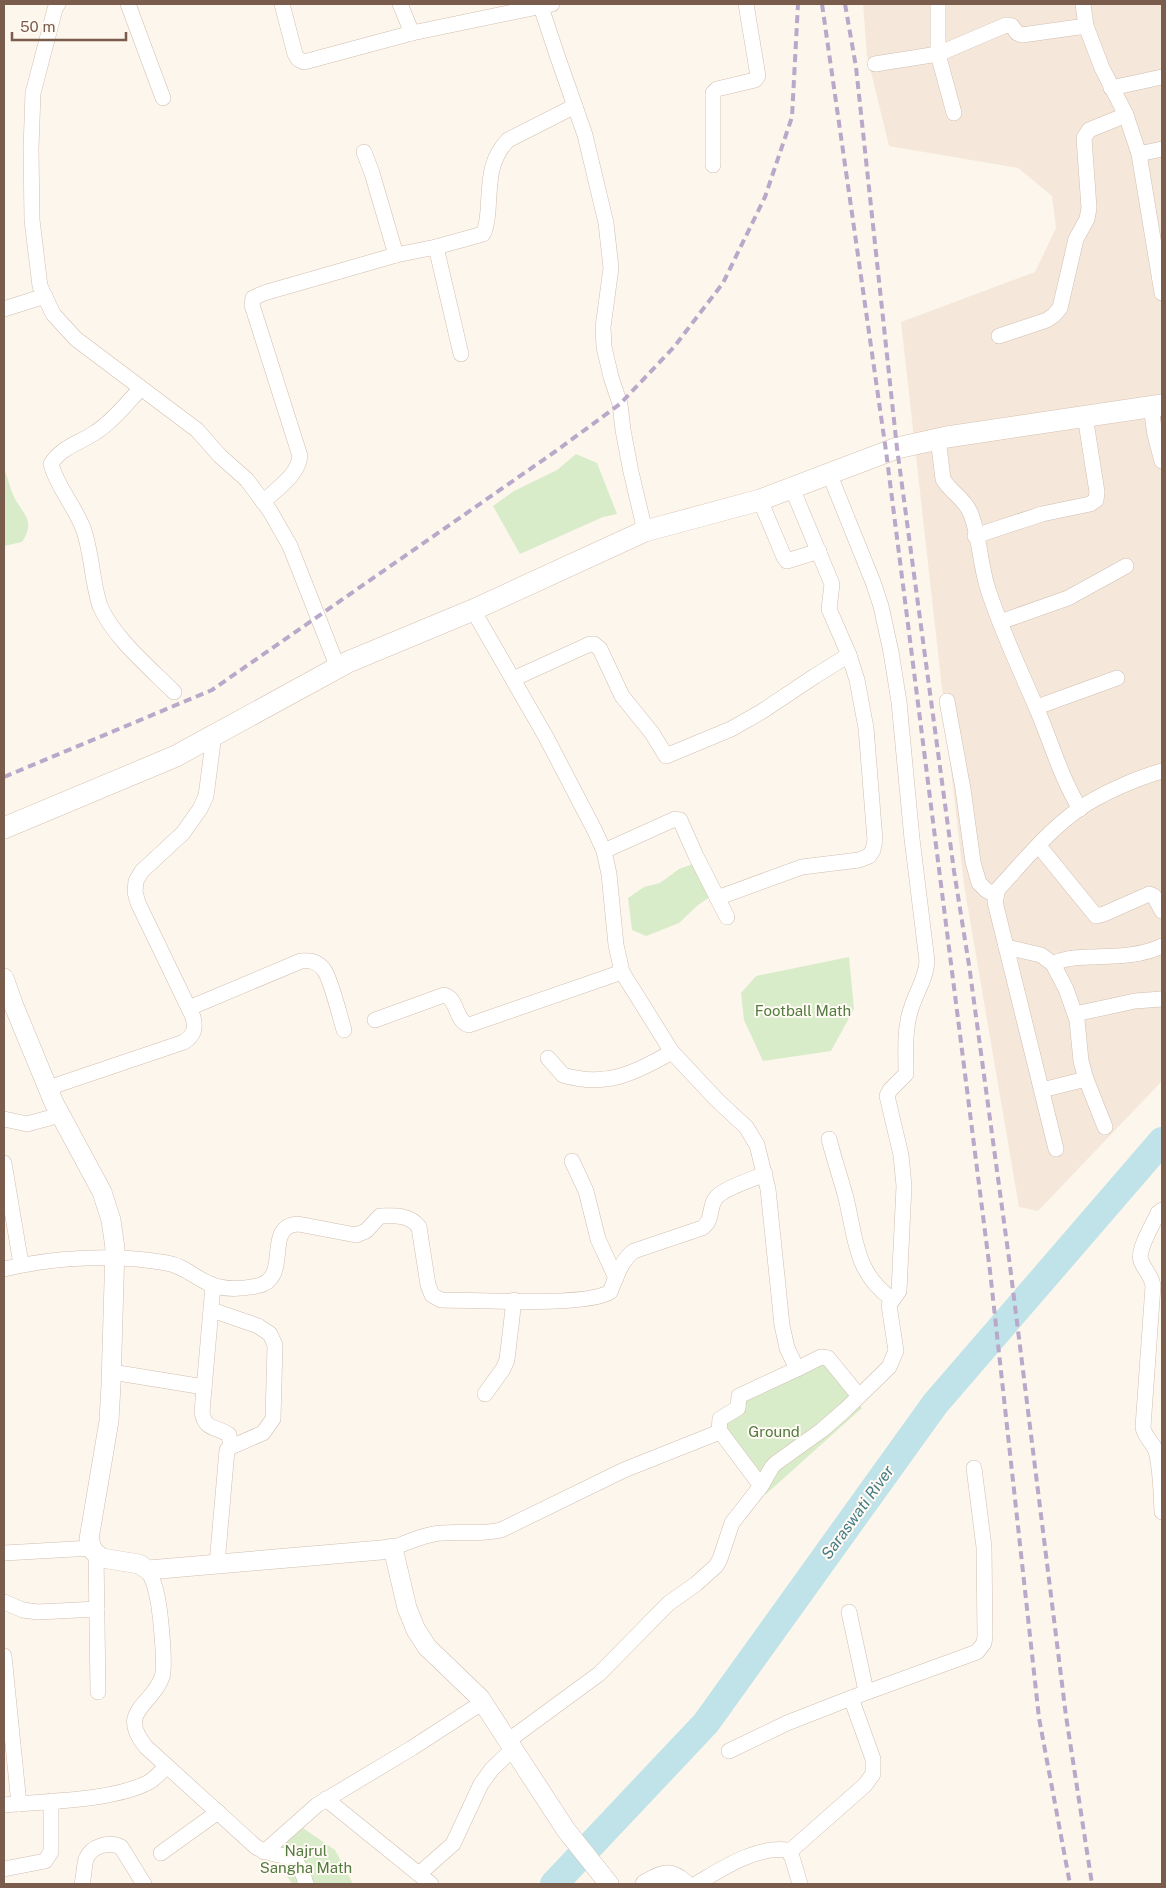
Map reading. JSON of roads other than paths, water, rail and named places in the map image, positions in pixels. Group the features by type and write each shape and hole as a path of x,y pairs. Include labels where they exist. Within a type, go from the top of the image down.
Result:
{"main road":[{"path":"4,828 176,756 338,668 473,610 645,531 760,500 886,451 938,438 1157,406"}],"street":[{"path":"58,4 55,9 33,94 32,112 32,220 40,286 44,296 53,314 76,339 196,430 220,456 247,480 290,546 338,668"},
{"path":"128,4 163,98"},
{"path":"282,4 295,54 298,59 304,62 412,34 544,4 585,135 606,223 611,268 603,326 604,347 620,404 623,430 645,531"},
{"path":"400,4 412,34"},
{"path":"714,165 713,93 717,89 755,80 758,76 746,4"},
{"path":"938,4 938,54 954,114"},
{"path":"1083,4 1086,26 1111,88 1126,115 1139,154 1162,293"},
{"path":"875,64 938,54 1006,25 1012,26 1022,35 1086,26"},
{"path":"1111,88 1162,77"},
{"path":"263,502 296,471 300,456 252,306 254,298 264,293 396,254 436,247 483,234 487,222 492,166 502,147 508,140 575,106"},
{"path":"999,336 1047,320 1060,308 1076,239 1087,219 1089,208 1084,138 1089,130 1126,115"},
{"path":"1139,154 1162,150"},
{"path":"364,152 396,254"},
{"path":"436,247 461,354"},
{"path":"4,309 44,296"},
{"path":"141,388 108,422 96,432 56,455 51,464 54,478 76,511 84,529 100,604 106,617 114,630 174,692"},
{"path":"1157,406 1156,442 1162,460"},
{"path":"976,536 1042,514 1090,504 1096,500 1098,492 1084,416"},
{"path":"938,438 943,479 968,508 984,576 1000,622 1037,708 1058,767 1080,808"},
{"path":"419,1874 453,1844 481,1784 511,1744 599,1674 669,1603 696,1584 716,1566 732,1523 761,1486 772,1467 822,1430 889,1367 894,1358 896,1351 889,1308 892,1299 899,1290 904,1186 901,1156 887,1096 890,1090 906,1074 907,1025 911,1008 926,970 927,961 911,829 899,702 891,652 881,606 873,582 829,473"},
{"path":"717,898 802,867 860,860 869,856 873,850 875,840 866,728 857,680 850,655 829,609 833,587 792,488"},
{"path":"760,500 787,561 819,551"},
{"path":"1000,622 1068,598 1126,566"},
{"path":"473,610 546,737 604,851 609,874 616,945 622,972 672,1052 752,1135 757,1145 765,1174 782,1325 787,1348 796,1369"},
{"path":"513,679 594,644 600,649 622,696 652,733 666,756 739,725 850,655"},
{"path":"1037,708 1117,678"},
{"path":"947,701 963,789 973,862 979,883 995,895"},
{"path":"48,1088 184,1042 192,1036 195,1028 189,1008 138,903 135,892 136,881 142,871 183,833 200,809 206,796 214,735"},
{"path":"1056,1149 1006,948 995,895 1054,830 1080,808 1121,786 1162,771"},
{"path":"604,851 675,820 680,820 727,917"},
{"path":"1039,846 1096,916 1149,894 1154,896 1162,910"},
{"path":"1053,964 1067,958 1133,955 1151,951 1162,946"},
{"path":"1006,948 1041,955 1053,964 1066,989 1075,1014 1081,1061 1105,1127"},
{"path":"189,1008 300,960 310,960 318,963 325,971 344,1030"},
{"path":"375,1020 446,995 451,998 463,1022 469,1025 622,972"},
{"path":"4,978 48,1088 60,1115 102,1192 111,1220 114,1258 109,1421 89,1539 94,1550 102,1558 138,1564 148,1570 381,1550 431,1534 488,1533 501,1530 624,1470 713,1435 719,1430"},
{"path":"1075,1014 1135,1001 1162,999"},
{"path":"548,1058 563,1075 593,1080 607,1080 643,1068 672,1052"},
{"path":"1042,1090 1086,1079"},
{"path":"4,1119 28,1124 60,1115"},
{"path":"829,1139 846,1198 860,1260 877,1287 892,1299"},
{"path":"572,1161 586,1191 598,1239 616,1278"},
{"path":"4,1163 21,1264"},
{"path":"4,1269 38,1262 114,1258 181,1266 213,1286 257,1286 267,1283 273,1278 279,1238 283,1230 292,1224 356,1235 366,1231 380,1216 390,1215 407,1217 414,1220 420,1227 428,1285 432,1295 441,1300 551,1301 597,1297 610,1292 629,1254 702,1228 708,1222 716,1197 723,1192 765,1174"},
{"path":"1162,1210 1158,1213 1141,1253 1142,1263 1156,1277 1153,1286 1143,1431 1153,1444 1156,1454 1162,1512"},
{"path":"213,1286 202,1412 206,1424 229,1435 231,1447"},
{"path":"485,1394 503,1370 507,1360 514,1300"},
{"path":"212,1310 258,1326 270,1334 275,1345 273,1419 263,1433 227,1450 217,1564"},
{"path":"761,1486 719,1430 720,1419 738,1408 739,1396 821,1357 828,1358 860,1396"},
{"path":"112,1372 204,1387"},
{"path":"729,1751 866,1691 977,1652 984,1644 985,1556 974,1468"},
{"path":"392,1548 407,1608 416,1630 427,1647 483,1702 566,1830 609,1884"},
{"path":"4,1552 94,1550"},
{"path":"94,1550 98,1692"},
{"path":"148,1570 157,1593 164,1663 162,1677 156,1688 141,1704 134,1719 138,1738 256,1847 264,1852 286,1856 297,1862 302,1870 306,1884"},
{"path":"4,1602 23,1610 38,1612 97,1609"},
{"path":"849,1612 866,1691"},
{"path":"4,1656 19,1804"},
{"path":"789,1852 865,1785 873,1774 873,1759 851,1698"},
{"path":"264,1852 306,1814 326,1799 412,1748 483,1702"},
{"path":"4,1805 98,1796 135,1788 151,1781 167,1766"},
{"path":"326,1799 432,1884"},
{"path":"4,1869 45,1861 51,1852 51,1801"},
{"path":"161,1853 218,1812"},
{"path":"82,1884 86,1859 90,1853 98,1847 116,1845 125,1851 144,1884"},
{"path":"696,1884 749,1856 778,1849 789,1852 800,1884"},
{"path":"645,1884 669,1874 677,1877 684,1884"}],"waterway":[{"name":"Saraswati River","path":"554,1884 706,1723 935,1404 1162,1141"}],"railway":[{"path":"4,777 212,690 556,451 620,404 674,347 723,283 765,197 792,117 798,4"},
{"path":"822,4 886,451 990,1271 1039,1718 1070,1884"},
{"path":"845,4 856,67 897,448 1010,1266 1066,1716 1092,1884"}],"park label":[{"name":"Football Math","path":"803,1011"},
{"name":"Ground","path":"774,1432"},
{"name":"Najrul Sangha Math","path":"306,1860"}]}
